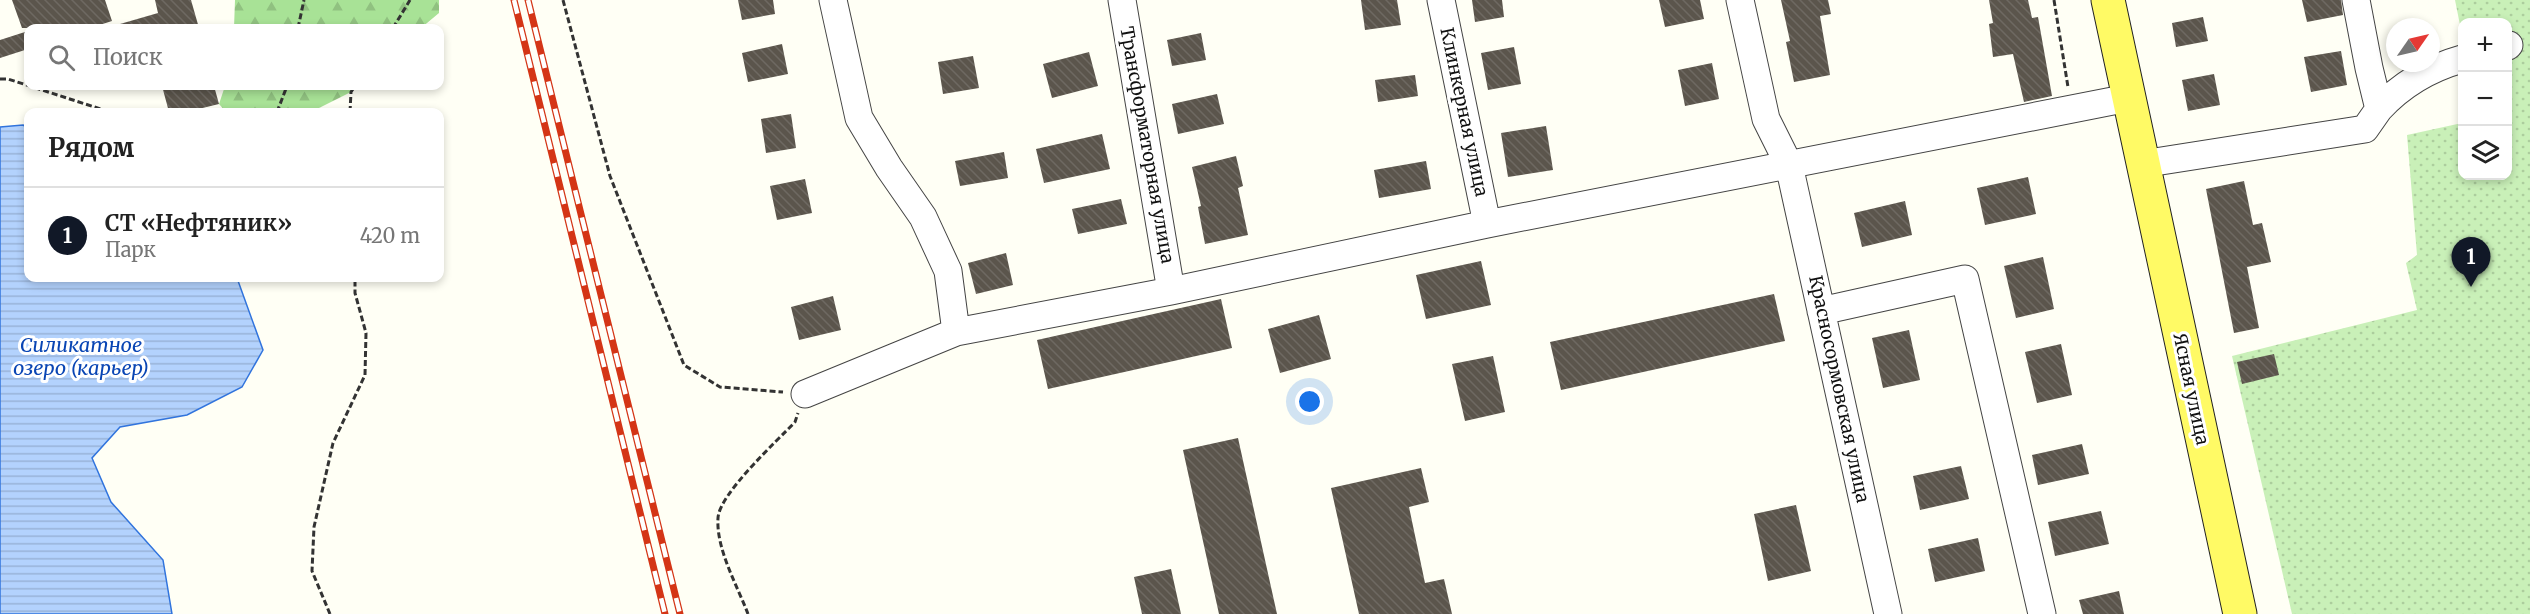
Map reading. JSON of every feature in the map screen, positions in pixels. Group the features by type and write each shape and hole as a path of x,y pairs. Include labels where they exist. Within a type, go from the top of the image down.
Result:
{"main road":[{"name":"Ясная улица","path":"2108,0 2240,614"}],"street":[{"path":"833,0 858,118 927,226 948,271 956,332"},
{"name":"Трансформаторная улица","path":"1122,0 1172,291"},
{"name":"Клинкерная улица","path":"1440,0 1487,224"},
{"name":"Красносормовская улица","path":"1740,0 1766,119 1789,165 1888,614"},
{"path":"2356,0 2369,68 2372,119"},
{"path":"2142,164 2372,119 2396,91 2442,64 2458,60"},
{"path":"805,394 956,332 1172,291 1487,224 2128,98"},
{"path":"1821,311 1965,279 2042,614"}],"path":[{"path":"299,24 304,0"},
{"path":"395,24 410,0"},
{"path":"563,0 610,176 684,364 720,387 805,394 795,422 728,495 718,516 721,546 748,614"},
{"path":"2054,0 2072,110"},
{"path":"0,79 24,84"},
{"path":"42,90 98,108"},
{"path":"279,108 285,90"},
{"path":"350,108 352,90"},
{"path":"330,614 312,571 314,526 333,442 365,375 366,333 355,293 356,282"}],"green space":[{"path":"235,0 439,0 439,13 426,24 234,24"},
{"path":"2455,0 2530,0 2530,614 2292,614 2232,356 2417,310 2406,263 2417,255 2407,135 2458,124 2458,180 2512,180 2512,18 2459,18"},
{"path":"224,90 353,90 319,108 222,108 219,104"}],"water":[{"name":"Силикатное озеро (карьер)","path":"24,126 24,282 238,282 263,350 242,387 187,415 120,427 92,458 111,502 163,560 172,614 0,614 0,127"}],"building":[{"path":"12,0 105,0 112,21 103,24 24,24 22,28"},
{"path":"155,0 191,0 198,24 120,24 158,13"},
{"path":"738,0 773,0 775,14 742,20"},
{"path":"1361,0 1397,0 1401,25 1365,30"},
{"path":"1472,0 1502,0 1504,17 1475,22"},
{"path":"1659,0 1700,0 1704,19 1665,27"},
{"path":"1781,0 1828,0 1831,14 1820,16 1830,75 1794,82 1786,42 1790,41"},
{"path":"1989,0 2028,0 2032,18 2038,17 2052,96 2024,102 2013,54 1993,57 1989,24 1993,23"},
{"path":"2302,0 2341,0 2343,15 2307,22"},
{"path":"2203,17 2208,41 2176,47 2172,23"},
{"path":"24,32 24,50 0,58 0,40"},
{"path":"1201,33 1206,60 1172,66 1167,40"},
{"path":"782,44 788,74 748,82 742,53"},
{"path":"1514,47 1521,84 1488,90 1481,53"},
{"path":"2341,51 2347,85 2311,92 2304,57"},
{"path":"1089,52 1098,86 1052,98 1043,64"},
{"path":"973,56 979,88 943,94 938,62"},
{"path":"1712,63 1719,99 1685,106 1678,70"},
{"path":"2214,74 2220,105 2188,111 2182,80"},
{"path":"1415,75 1418,96 1378,102 1375,80"},
{"path":"163,90 215,90 219,104 202,108 168,108"},
{"path":"1217,94 1224,124 1178,134 1172,104"},
{"path":"791,114 796,148 766,153 761,119"},
{"path":"1546,126 1553,170 1508,177 1501,133"},
{"path":"1102,134 1110,169 1044,183 1036,149"},
{"path":"1004,152 1008,178 960,186 955,161"},
{"path":"1236,156 1243,186 1238,188 1248,235 1205,244 1198,207 1201,206 1192,167"},
{"path":"1426,161 1431,189 1379,198 1374,170"},
{"path":"2028,177 2036,214 1985,225 1977,188"},
{"path":"805,179 812,213 777,220 770,186"},
{"path":"2244,181 2253,225 2262,223 2271,262 2247,267 2259,328 2234,333 2206,189"},
{"path":"1121,199 1127,224 1078,234 1072,209"},
{"path":"1905,201 1912,235 1862,247 1854,213"},
{"path":"1006,253 1013,285 976,294 968,263"},
{"path":"2043,257 2054,309 2016,318 2004,266"},
{"path":"1481,261 1491,305 1426,319 1416,275"},
{"path":"1774,294 1785,341 1561,390 1550,342"},
{"path":"833,296 841,330 799,340 791,307"},
{"path":"1221,299 1232,348 1048,389 1037,340"},
{"path":"1319,315 1331,359 1280,373 1268,329"},
{"path":"1909,330 1920,380 1883,388 1872,338"},
{"path":"2061,344 2072,395 2037,403 2025,352"},
{"path":"2274,354 2279,375 2242,384 2237,362"},
{"path":"1493,356 1505,412 1465,421 1452,364"},
{"path":"1238,438 1277,614 1219,614 1183,450"},
{"path":"2082,444 2089,474 2038,485 2032,455"},
{"path":"1961,466 1969,499 1920,510 1913,476"},
{"path":"1421,468 1429,502 1409,507 1425,583 1444,579 1452,614 1359,614 1331,488"},
{"path":"1796,505 1811,571 1768,581 1754,514"},
{"path":"2101,511 2109,544 2055,556 2048,522"},
{"path":"1978,538 1985,571 1935,582 1928,549"},
{"path":"1171,569 1181,614 1142,614 1134,577"},
{"path":"2119,591 2124,614 2083,614 2079,600"}],"railway":[{"path":"514,0 665,614"},
{"path":"528,0 680,614"}],"place":[{"name":"СТ «Нефтяник»","path":"2471,287"}]}
